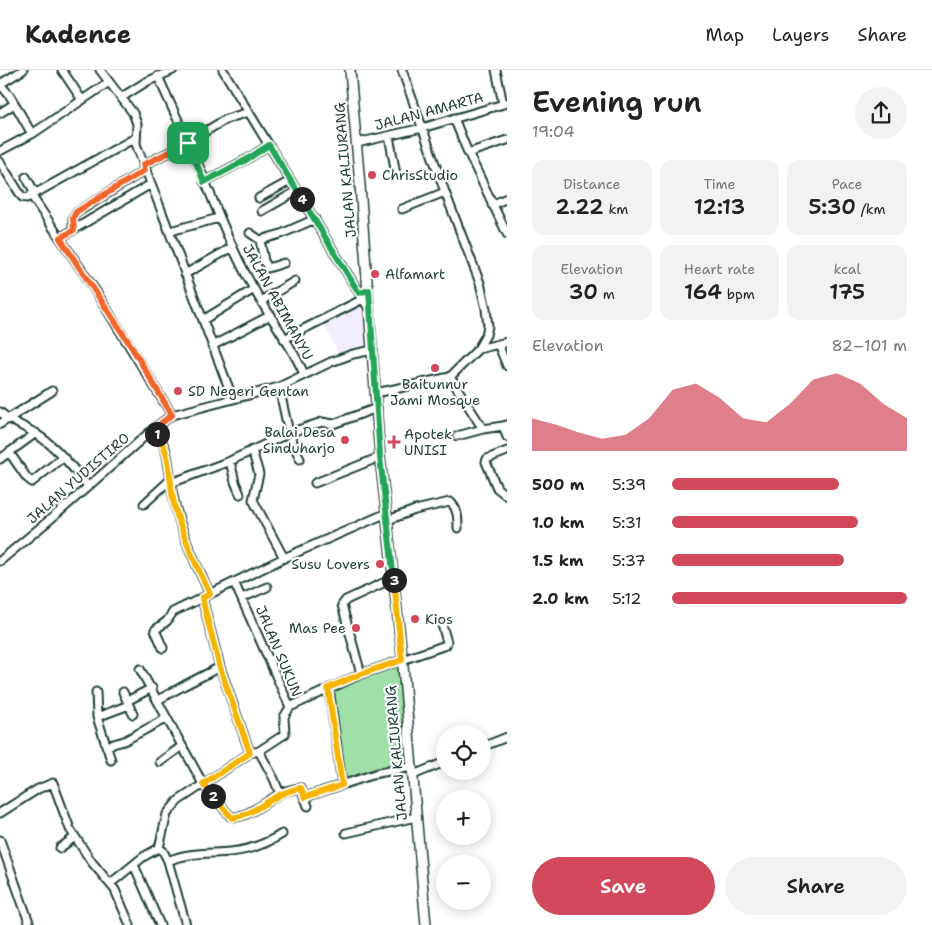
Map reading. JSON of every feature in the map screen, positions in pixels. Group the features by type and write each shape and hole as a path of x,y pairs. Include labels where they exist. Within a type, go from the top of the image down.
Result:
{"main road":[{"name":"JALAN KALIURANG","path":"350,70 369,290 380,457 394,578 426,925"},
{"path":"361,296 369,290"}],"street":[{"path":"23,70 0,84 32,134"},
{"path":"62,70 82,100"},
{"path":"100,70 122,97 136,119 136,144 233,399"},
{"path":"122,97 158,76 173,70"},
{"path":"223,70 370,309"},
{"path":"376,393 450,376 478,349 486,335 488,326 480,283 445,192 402,70"},
{"path":"496,70 505,104"},
{"name":"JALAN ABIMANYU","path":"158,76 233,247 254,289 304,374"},
{"path":"0,151 32,134 109,82"},
{"path":"0,113 14,104"},
{"name":"JALAN AMARTA","path":"357,143 422,128 505,104"},
{"path":"74,230 73,218 76,212 144,167 188,143 226,119 248,112"},
{"path":"454,118 468,153 507,234"},
{"path":"389,136 396,174"},
{"path":"0,162 22,197 26,198 136,138"},
{"path":"468,153 507,140"},
{"path":"204,182 246,160 269,145"},
{"path":"26,177 33,194 131,346 172,415"},
{"path":"259,198 290,181"},
{"path":"60,238 151,184"},
{"path":"262,211 297,191"},
{"path":"402,209 445,192"},
{"path":"492,204 507,198"},
{"path":"170,231 219,218"},
{"path":"250,234 260,240 281,234 315,219"},
{"path":"260,240 264,261 268,268 284,263"},
{"path":"185,274 233,247"},
{"path":"261,301 294,281"},
{"path":"202,320 254,289"},
{"path":"284,339 361,296"},
{"path":"212,346 271,315"},
{"path":"478,349 507,342"},
{"path":"498,344 507,366"},
{"name":"JALAN YUDISTIRO","path":"0,561 152,430 172,415 279,387 304,374 353,354 373,350"},
{"path":"450,376 483,429"},
{"path":"279,387 289,433 300,459"},
{"path":"0,424 52,391"},
{"path":"144,504 171,481 230,461 289,433 322,422 333,424 377,408"},
{"path":"0,412 36,433 62,457 88,486"},
{"path":"457,436 483,429 505,426 507,437"},
{"path":"152,430 157,434 164,446 178,521 210,594"},
{"path":"0,459 36,433"},
{"path":"252,450 260,474 253,500 284,558"},
{"path":"505,493 497,488 486,462 507,451"},
{"path":"10,452 27,478 32,482 62,457"},
{"path":"315,483 380,457"},
{"path":"230,461 240,494"},
{"path":"163,648 156,628 167,621 173,612 284,558 387,516 450,502 456,511 458,528"},
{"path":"361,674 342,605 394,578"},
{"name":"JALAN SUKUN","path":"159,848 167,814 178,801 250,753 258,751 284,734 284,717 290,707 234,582"},
{"path":"242,598 268,587"},
{"path":"202,598 220,668 250,753"},
{"path":"290,707 361,674 446,644 442,625"},
{"path":"158,700 220,668"},
{"path":"140,669 203,784 232,818 246,814 280,794 301,788 308,806"},
{"path":"97,717 128,703 152,688"},
{"path":"328,688 342,785"},
{"path":"96,692 97,717 111,760"},
{"path":"123,692 133,714"},
{"path":"106,746 124,741 166,718"},
{"path":"491,743 507,737"},
{"path":"160,762 182,746"},
{"path":"258,751 280,794"},
{"path":"305,797 378,773 412,771 436,764"},
{"path":"0,813 38,788 53,783 70,829 91,861 110,883 130,925"},
{"path":"346,833 416,818"},
{"path":"168,861 178,856 193,853 230,852 251,848 268,842 282,834"},
{"path":"60,848 75,837"},
{"path":"0,840 30,925"},
{"path":"110,883 143,857 159,848 163,851 168,861 186,925"},
{"path":"134,865 160,925"}],"shaded area":[{"path":"360,302 366,309 369,345 356,346 338,354 323,321"}],"green space":[{"path":"399,662 408,760 345,779 332,690"}],"place":[{"name":"ChrisStudio","path":"372,175"},
{"name":"Alfamart","path":"375,274"},
{"name":"Baitunnur Jami Mosque","path":"435,368"},
{"name":"SD Negeri Gentan","path":"178,391"},
{"name":"Balai Desa Sinduharjo","path":"345,440"},
{"name":"Apotek UNISI","path":"394,442"},
{"name":"Susu Lovers","path":"380,564"},
{"name":"Kios","path":"415,619"},
{"name":"Mas Pee","path":"356,628"}],"route":[{"path":"188,143 204,182 246,160 269,145 359,293 369,290 380,457 402,660 328,688 342,785 305,797 301,788 292,789 268,800 258,808 235,818 230,816 203,784 250,753 220,668 202,598 210,594 178,521 166,451 162,440 152,430 172,415 131,346 60,238 74,230 73,218 76,212 145,170 143,165 188,143"}]}
